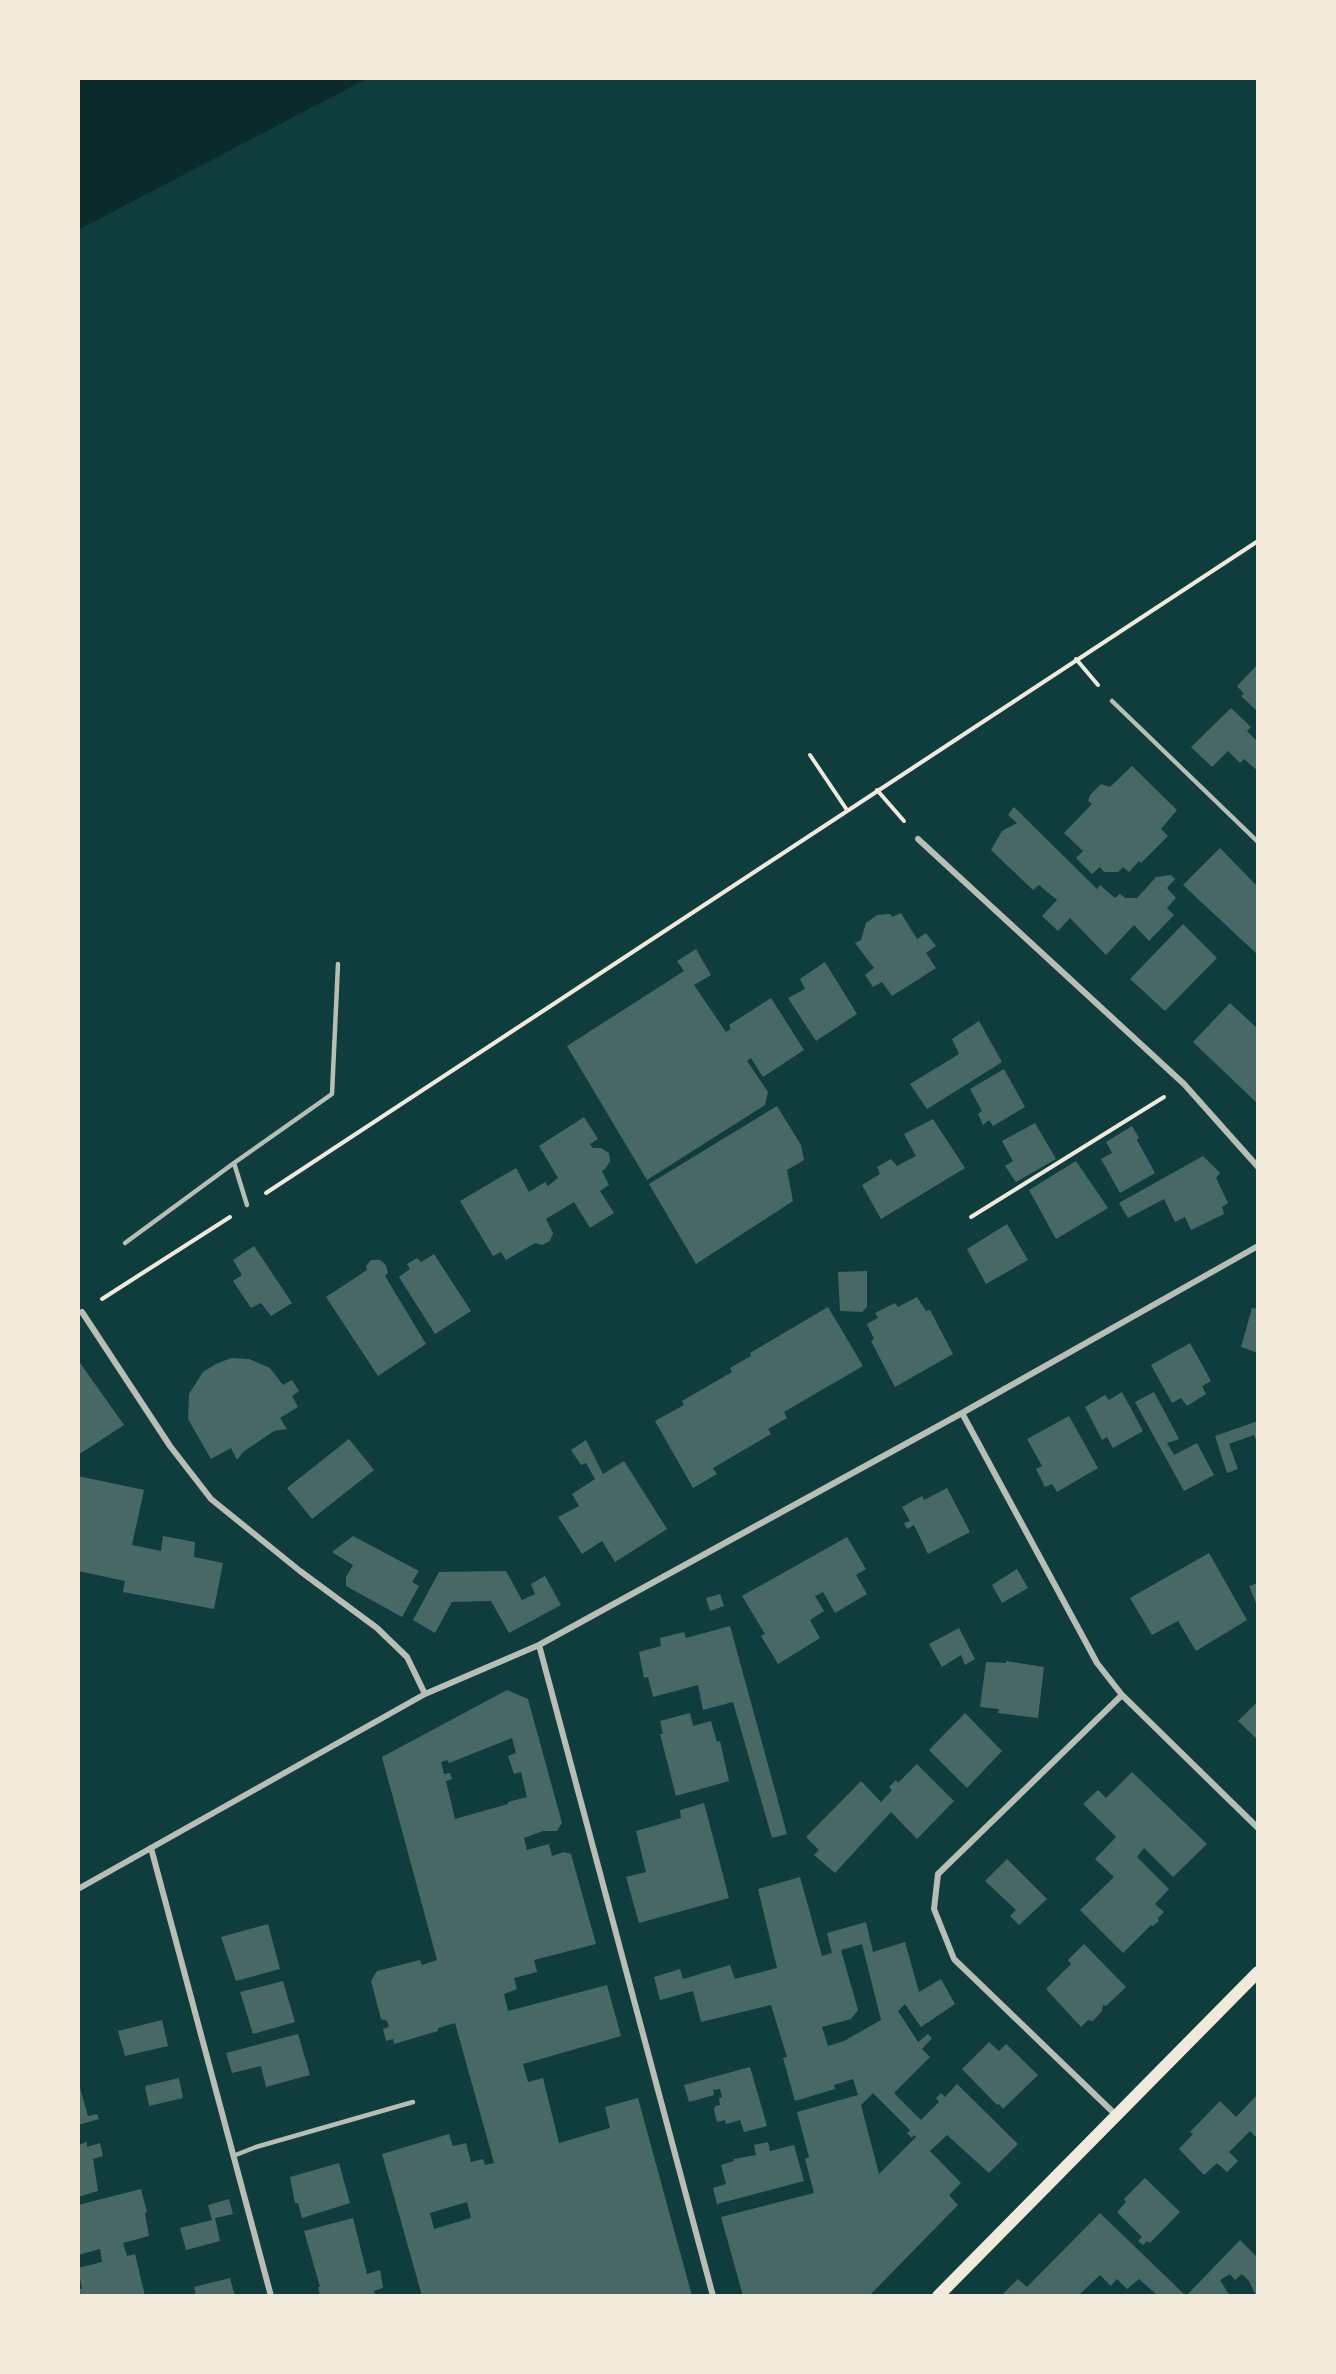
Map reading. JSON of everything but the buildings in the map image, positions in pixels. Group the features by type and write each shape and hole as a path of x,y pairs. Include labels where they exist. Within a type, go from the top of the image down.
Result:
{"main road":[{"path":"938,2296 1258,1972"}],"street":[{"path":"918,839 1184,1084 1258,1167"},
{"path":"78,1889 425,1694 538,1645 962,1413 1258,1246"},
{"path":"81,1312 170,1446 211,1499 300,1571 377,1628 407,1657 425,1694"},
{"path":"962,1413 1097,1663 1122,1695 1258,1828"},
{"path":"538,1645 713,2296"},
{"path":"1116,2115 954,1959 934,1909 938,1874 1122,1695"},
{"path":"151,1848 271,2296"}],"lane":[{"path":"1112,701 1258,842"},
{"path":"125,1243 332,1094 338,964"},
{"path":"234,1163 247,1205"},
{"path":"233,2156 256,2147 413,2102"}],"path":[{"path":"81,1312 1258,541"},
{"path":"1076,659 1112,701"},
{"path":"810,755 847,810"},
{"path":"877,790 918,839"},
{"path":"971,1217 1184,1084"}],"water":[{"path":"78,78 368,78 78,230"}]}
